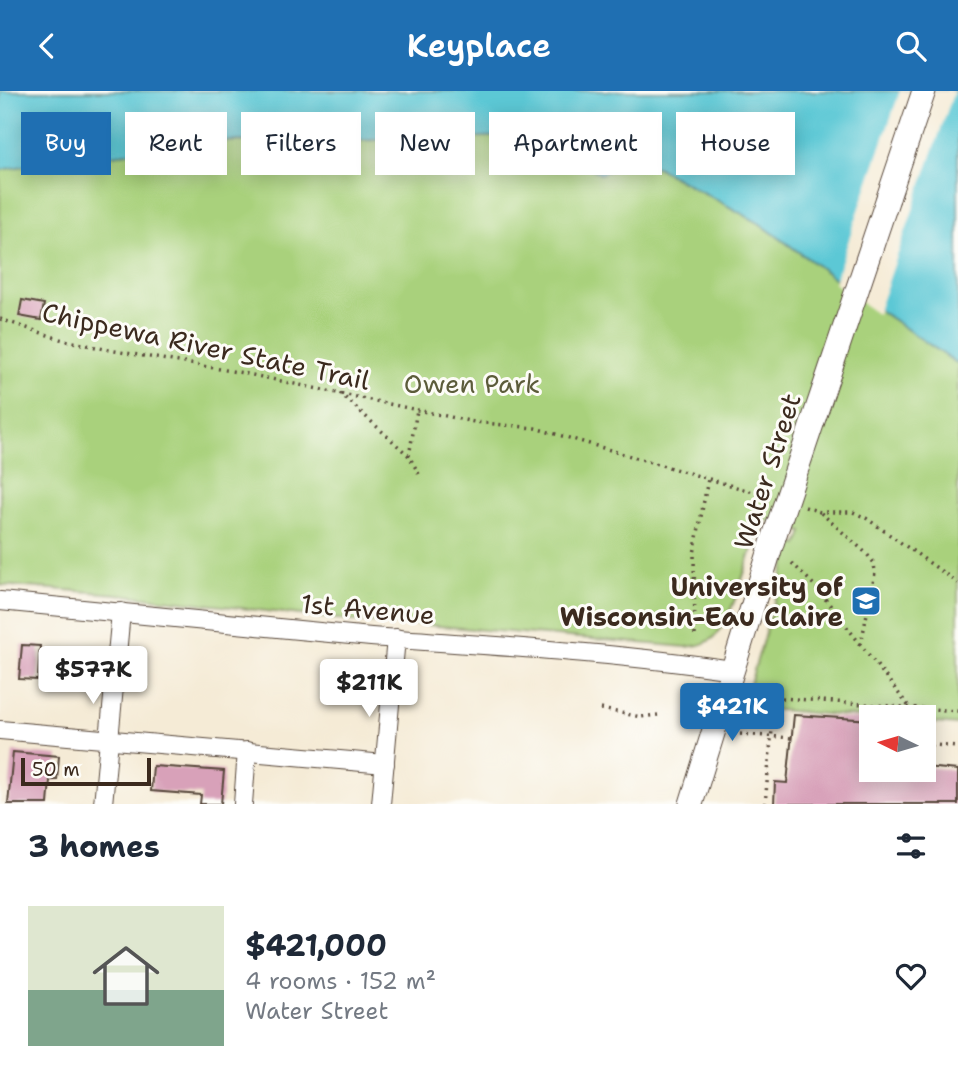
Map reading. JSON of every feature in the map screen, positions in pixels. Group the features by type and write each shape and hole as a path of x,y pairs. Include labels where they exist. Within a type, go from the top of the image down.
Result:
{"main road":[{"name":"Water Street","path":"691,804 774,537 924,91"}],"street":[{"name":"1st Avenue","path":"0,601 692,664 732,670"},
{"path":"103,804 121,612"},
{"path":"381,804 396,638"},
{"path":"0,730 385,764"},
{"path":"243,804 247,751"}],"path":[{"name":"Chippewa River State Trail","path":"2,321 60,339 109,350 243,373 474,422 535,428 770,497"},
{"path":"339,392 409,456 419,474"},
{"path":"409,456 417,409"},
{"path":"695,635 694,554 708,479"},
{"path":"795,505 820,512 853,512 866,518 958,583"},
{"path":"820,512 874,563 875,573 861,644"},
{"path":"792,563 816,587 908,705"},
{"path":"754,696 870,705"},
{"path":"765,804 775,698"},
{"path":"601,709 641,717 658,715"},
{"path":"936,710 958,711"},
{"path":"740,734 792,738"},
{"path":"936,745 958,747"}],"green space":[{"name":"Owen Park","path":"475,137 489,137 489,175 662,175 662,170 759,223 958,364 958,725 936,723 936,705 859,705 859,717 743,707 792,543 798,545 803,532 755,517 750,528 758,531 726,620 712,639 703,644 686,647 363,622 117,594 0,585 0,170 21,166 21,175 111,175 111,155 125,153 125,175 227,175 227,141 241,141 241,175 361,175 361,140 375,140 375,175 475,175"}],"water":[{"path":"0,91 958,91 958,364 759,223 662,170 662,112 489,112 489,137 475,137 475,112 375,112 375,140 361,140 361,112 241,112 241,141 227,141 227,112 125,112 125,153 111,155 111,112 21,112 21,166 0,170"}],"pier":[{"path":"900,91 954,91 877,314 834,283"}],"building":[{"path":"22,300 44,304 41,320 19,316"},
{"path":"22,645 40,646 38,680 19,679"},
{"path":"794,715 859,719 859,782 936,782 936,768 958,770 958,804 774,804 775,782 787,783"},
{"path":"13,752 59,756 57,780 50,780 48,804 8,804"},
{"path":"153,766 224,771 221,804 200,804 201,795 151,791"}],"place":[{"name":"University of Wisconsin-Eau Claire","path":"866,601"}]}
